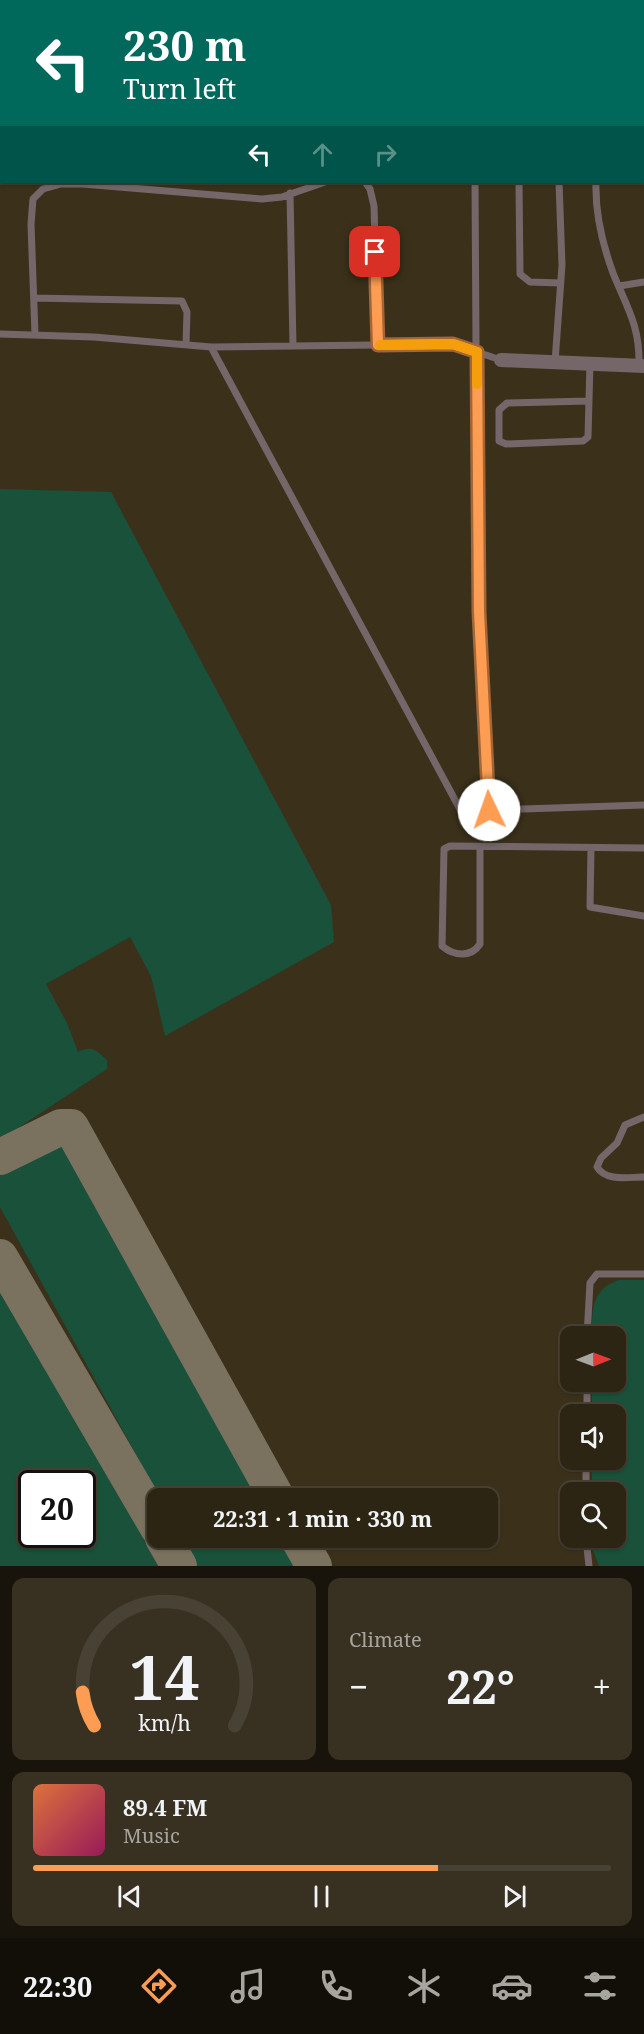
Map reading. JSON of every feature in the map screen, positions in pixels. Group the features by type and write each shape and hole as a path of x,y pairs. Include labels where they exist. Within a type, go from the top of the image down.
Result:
{"street":[{"path":"501,360 642,366"}],"lane":[{"path":"35,335 31,225 33,199 44,189 61,184 83,184 261,200 290,194 323,183"},
{"path":"366,183 370,189 374,206 378,345"},
{"path":"475,183 478,576 489,810"},
{"path":"519,183 520,274 530,282 560,283"},
{"path":"555,362 560,283 559,183"},
{"path":"596,183 597,219 640,341 642,366"},
{"path":"290,194 293,346"},
{"path":"619,286 644,282"},
{"path":"34,298 182,301 187,312 186,345"},
{"path":"0,334 211,347 453,344 501,360"},
{"path":"211,347 461,811 644,805"},
{"path":"589,401 507,403 499,410 499,441 506,444 584,441 588,437 589,401 590,363"},
{"path":"480,847 480,944 475,951 467,954 449,952 442,946 444,849 450,846 644,848"},
{"path":"591,848 590,907 644,916"},
{"path":"644,1118 625,1125 617,1143 602,1158 597,1167 602,1173 617,1178 644,1177"},
{"path":"588,1326 590,1283 597,1274 644,1274"},
{"path":"587,1548 589,1566"}],"green space":[{"path":"0,489 111,492 331,905 334,942 165,1036 151,976 130,937 46,984 67,1023 78,1052 87,1049 97,1051 107,1060 107,1069 0,1140"},
{"path":"52,1138 69,1142 83,1157 265,1488 155,1488 0,1207 0,1173 3,1166"},
{"path":"0,1268 147,1532 147,1548 156,1548 166,1566 0,1566"},
{"path":"619,1280 644,1280 644,1566 599,1566 592,1548 626,1548 626,1482 592,1482 592,1470 626,1470 626,1404 592,1404 592,1392 626,1392 626,1326 592,1326 593,1310 598,1295 610,1284"},
{"path":"187,1548 297,1548 306,1566 197,1566"}],"taxiway":[{"path":"0,1157 61,1127 71,1127 271,1488"},
{"path":"0,1257 147,1509"},
{"path":"169,1548 179,1566"},
{"path":"304,1548 314,1566"}],"slow traffic":[{"path":"380,345 453,344 477,352 477,384"}],"route":[{"path":"375,252 378,345 453,344 477,352 479,612 489,810"}]}
